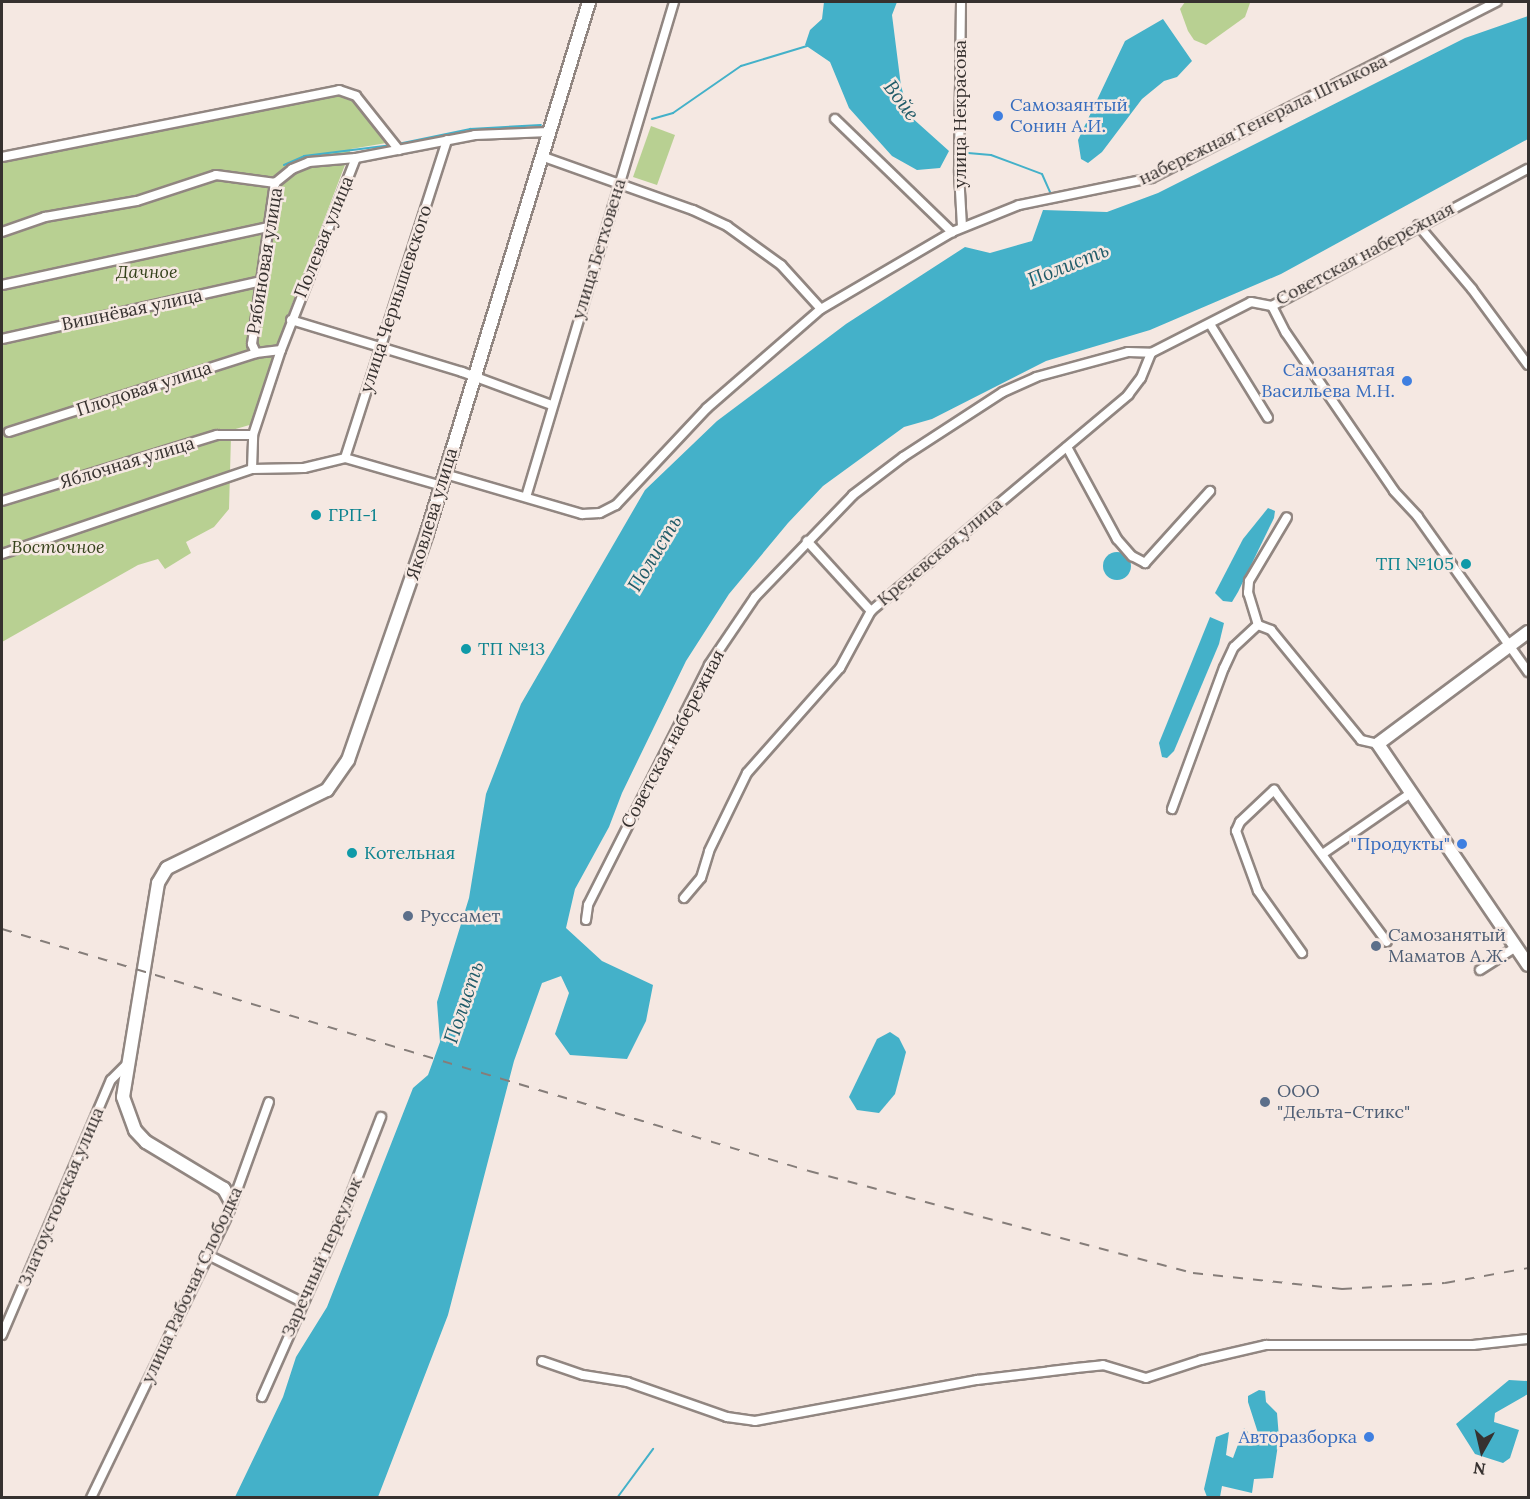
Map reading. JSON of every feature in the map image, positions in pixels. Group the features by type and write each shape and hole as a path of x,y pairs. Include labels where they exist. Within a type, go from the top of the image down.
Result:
{"street":[{"name":"Яковлева улица","path":"230,1200 224,1189 159,1152 135,1130 123,1097 156,890 166,868 316,797 339,778 361,728 443,480 589,2"},
{"name":"улица Бетховена","path":"526,497 551,405 674,2"},
{"name":"улица Некрасова","path":"961,2 958,173 962,227"},
{"name":"набережная Генерала Штыкова","path":"345,458 526,497 582,514 600,513 616,505 707,408 821,309 952,232 1019,205 1151,178 1497,2"},
{"path":"2,157 339,90 356,96 399,150"},
{"path":"835,119 952,232"},
{"name":"Полевая улица","path":"252,469 253,435 280,350 356,158 475,135 549,132"},
{"name":"улица Чернышевского","path":"345,458 447,140"},
{"path":"542,156 693,210 753,242 781,265 821,309"},
{"name":"Рябиновая улица","path":"256,353 252,344 275,183 292,169 309,162 356,158"},
{"name":"Советская набережная","path":"586,920 588,905 709,665 755,597 853,495 903,457 1003,392 1036,377 1128,352 1151,353 1251,302 1272,306 1418,225 1528,169"},
{"path":"2,232 45,217 137,201 216,175 275,183"},
{"path":"1418,225 1472,289 1528,365"},
{"path":"2,285 269,227"},
{"name":"Вишнёвая улица","path":"2,339 262,282"},
{"path":"1272,306 1286,333 1394,491 1418,517 1528,672"},
{"path":"291,320 473,377 551,405"},
{"path":"1210,324 1268,418"},
{"name":"Плодовая улица","path":"9,432 256,353 280,350"},
{"name":"Кречевская улица","path":"684,898 701,878 709,851 747,773 840,668 871,611 1128,396 1141,378 1151,353"},
{"name":"Яблочная улица","path":"2,501 102,473 217,435 253,435"},
{"path":"1067,447 1117,539 1132,556 1145,563 1210,490"},
{"path":"2,554 252,469 295,469 345,458"},
{"path":"1258,625 1248,593 1249,581 1287,517"},
{"path":"807,541 871,611"},
{"path":"1258,625 1271,630 1361,740 1378,744 1528,964"},
{"path":"1172,809 1224,668 1234,647 1258,625"},
{"path":"1378,744 1528,632"},
{"path":"1302,952 1258,891 1236,831 1240,822 1274,790 1324,853 1388,942"},
{"path":"1324,853 1411,793"},
{"path":"1480,970 1516,947"},
{"name":"Златоустовская улица","path":"2,1335 111,1080 128,1063"},
{"name":"улица Рабочая Слободка","path":"91,1497 228,1215 230,1200 269,1102"},
{"name":"Заречный переулок","path":"262,1397 302,1302 344,1212 381,1117"},
{"path":"208,1255 302,1302"},
{"path":"542,1361 583,1375 627,1382 727,1417 755,1421 977,1380 1102,1365 1146,1378 1201,1360 1266,1345 1473,1345 1528,1339"}],"green space":[{"path":"1185,2 1250,3 1245,17 1206,45 1194,40 1188,31 1180,9"},
{"name":"Дачное","path":"341,85 361,93 398,141 351,149 289,312 253,424 2,496 2,154"},
{"path":"651,126 675,135 657,185 633,177"},
{"name":"Восточное","path":"231,436 229,509 214,527 186,542 191,553 165,569 158,559 138,565 2,642 2,504"}],"water":[{"path":"824,2 897,2 892,15 901,86 910,116 949,151 940,168 917,170 892,156 849,108 830,62 805,45 810,30 822,19"},
{"name":"Полисть","path":"1528,16 1528,139 1281,274 1150,330 1046,361 932,419 904,427 823,486 788,523 729,594 686,661 622,793 609,827 575,889 566,928 602,961 653,985 646,1021 627,1059 570,1055 555,1034 569,993 561,976 542,983 514,1061 448,1315 378,1497 235,1497 283,1397 296,1357 327,1307 413,1088 428,1075 440,1042 437,1002 469,898 486,794 521,704 645,490 717,421 846,324 965,247 990,253 1032,241 1043,210 1107,212 1158,193 1465,38"},
{"path":"1163,19 1192,61 1177,77 1164,81 1142,99 1102,152 1088,163 1081,159 1078,140 1125,41"},
{"path":"1268,508 1275,511 1274,518 1232,602 1223,601 1215,593 1243,539"},
{"path":"1117,552 1127,556 1131,566 1127,576 1117,580 1107,576 1103,566 1107,556"},
{"path":"1210,617 1224,623 1219,644 1174,751 1167,758 1162,757 1159,743"},
{"path":"890,1032 899,1038 906,1052 895,1094 879,1113 857,1110 849,1097 877,1039"},
{"path":"1509,1380 1528,1381 1528,1394 1495,1413 1494,1422 1519,1430 1510,1458 1503,1463 1475,1454 1456,1424"},
{"path":"1259,1390 1265,1391 1266,1402 1277,1413 1279,1438 1273,1478 1254,1479 1252,1493 1222,1486 1220,1497 1207,1497 1204,1489 1216,1437 1229,1432 1226,1455 1233,1458 1244,1428 1250,1434 1259,1436 1248,1396"}],"waterway":[{"path":"652,119 673,113 741,66 807,46"},
{"path":"398,144 470,129 541,125"},
{"path":"284,165 304,156 392,145"},
{"name":"Войе","path":"968,153 991,155 1042,174 1051,194"},
{"path":"617,1498 653,1449"}],"railway":[{"path":"2,929 809,1171 1193,1273 1342,1289 1445,1283 1528,1268"}],"place":[{"name":"Самозаянтый Сонин А.И.","path":"998,116"},
{"name":"Самозанятая Васильева М.Н.","path":"1407,381"},
{"name":"ГРП-1","path":"316,515"},
{"name":"ТП №105","path":"1466,564"},
{"name":"ТП №13","path":"466,649"},
{"name":"\"Продукты\"","path":"1462,844"},
{"name":"Котельная","path":"352,853"},
{"name":"Руссамет","path":"408,916"},
{"name":"Самозанятый Маматов А.Ж.","path":"1376,946"},
{"name":"ООО \"Дельта-Стикс\"","path":"1265,1102"},
{"name":"Авторазборка","path":"1369,1437"}]}
